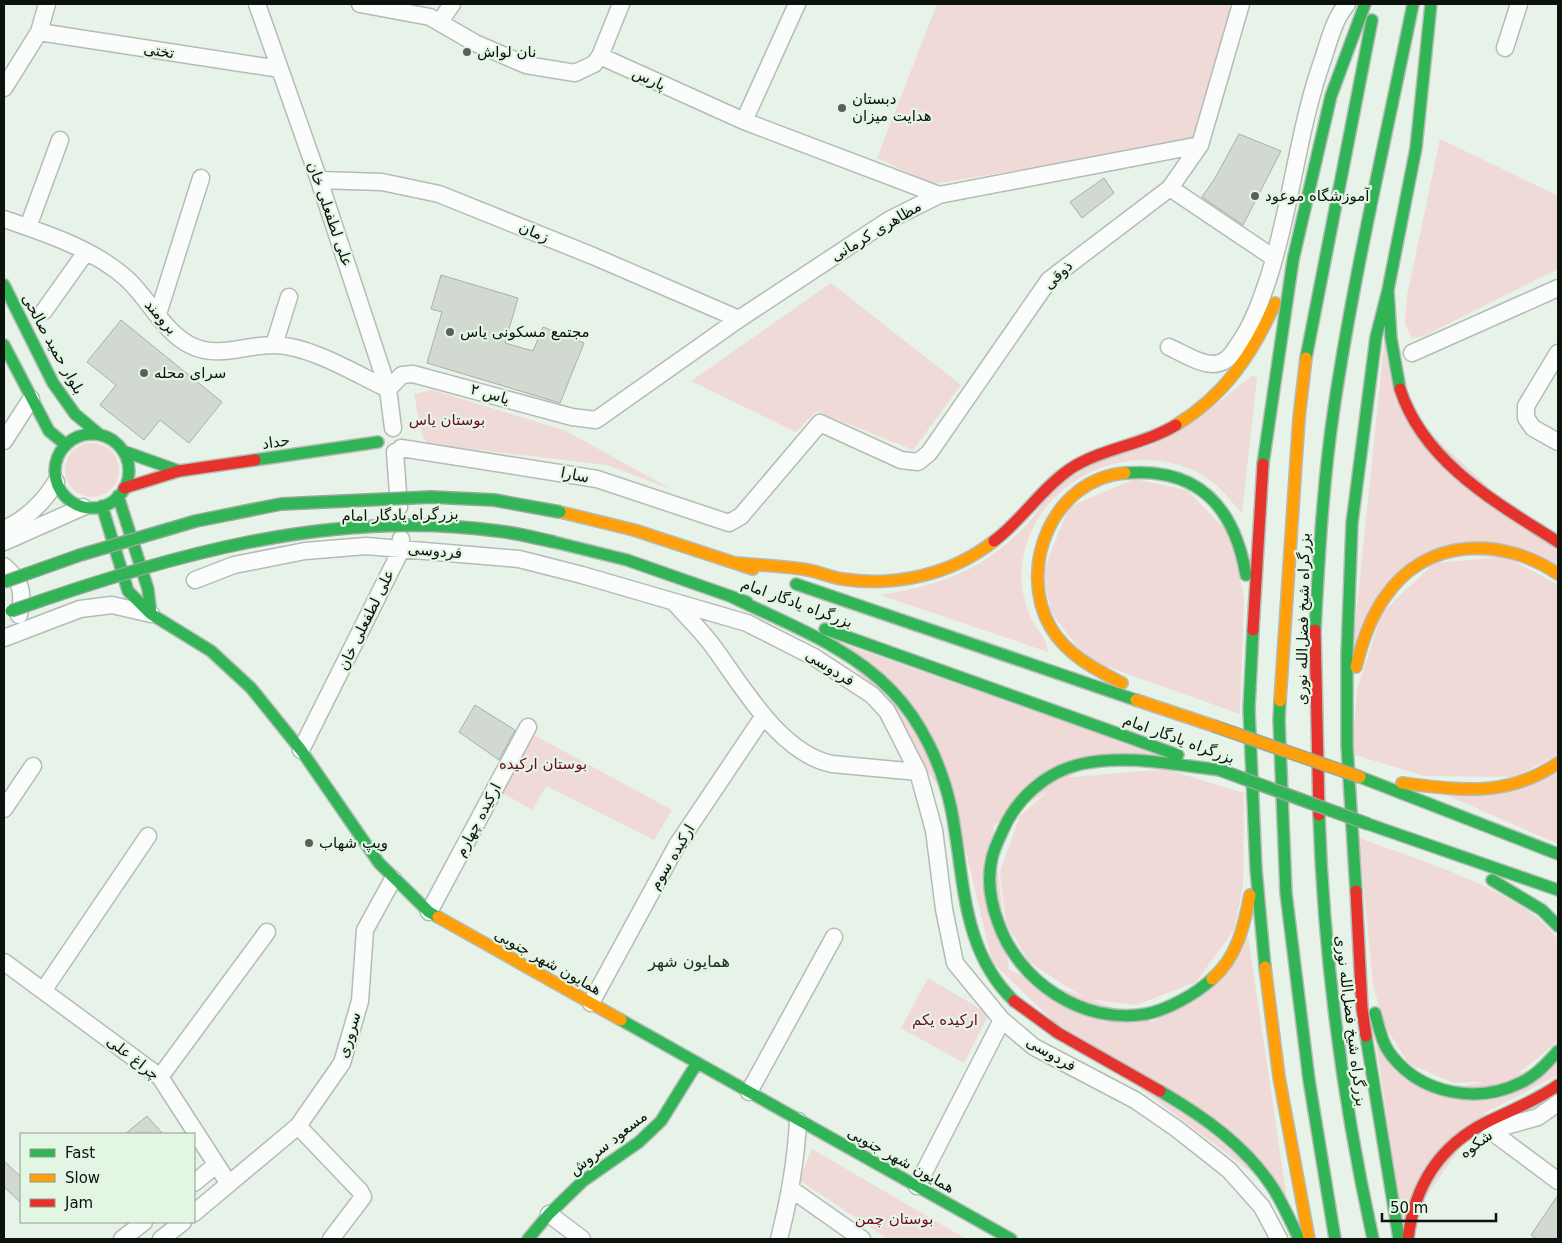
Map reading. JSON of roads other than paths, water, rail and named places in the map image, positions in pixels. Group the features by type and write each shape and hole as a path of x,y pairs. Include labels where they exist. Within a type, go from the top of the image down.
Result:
{"main road":[{"path":"1309,1239 1278,1068 1267,993 1256,869 1249,709 1264,454 1294,260 1330,96 1365,4"},
{"name":"بزرگراه شیخ فضل‌الله نوری","path":"1335,1239 1309,1080 1286,894 1279,720 1299,418 1306,356 1376,4"},
{"name":"بزرگراه شیخ فضل‌الله نوری","path":"1373,1239 1358,1172 1342,1078 1322,908 1316,738 1315,637 1320,529 1334,409 1354,293 1413,4"},
{"path":"1399,1239 1362,1008 1361,962 1347,745 1347,654 1352,523 1376,337 1388,290 1416,148 1431,4"},
{"path":"735,563 808,570 852,580 879,581 920,577 968,559 1009,530 1050,486 1070,469 1179,424 1227,386 1255,348 1294,260"},
{"name":"بلوار حمید صالحی","path":"4,285 53,383 75,414 100,435"},
{"path":"1388,290 1394,365 1405,404 1421,431 1455,471 1474,486 1558,542"},
{"path":"4,345 49,431 66,445"},
{"path":"121,492 102,506 83,507 66,498 56,482 56,463 66,445 81,436 100,435 109,438 123,452 179,471"},
{"name":"حداد","path":"121,492 179,471 378,442"},
{"path":"123,452 128,470 121,492 148,589 151,614"},
{"path":"1169,710 1078,657 1062,644 1044,615 1038,596 1038,556 1052,519 1063,504 1080,490 1098,480 1117,473 1135,471 1173,477 1204,491 1218,504 1238,539 1254,620"},
{"name":"بزرگراه یادگار امام","path":"4,582 80,555 196,521 281,504 382,497 494,500 560,512 634,530 735,563 1169,710 1360,777 1558,854"},
{"name":"همایون‌ شهر جنوبی","path":"102,506 128,592 151,614 211,651 234,670 301,750 378,863 429,912 1011,1239"},
{"name":"بزرگراه یادگار امام","path":"7,613 91,583 202,551 287,535 382,528 454,527 492,530 554,542 626,560 1558,890"},
{"path":"1348,703 1359,651 1383,599 1402,577 1423,561 1455,550 1507,549 1532,557 1558,574"},
{"path":"730,596 842,653 880,679 893,692 915,721 938,766 948,795 969,929 980,956 995,979 1016,1003 1046,1025 1185,1106 1222,1133 1258,1168 1269,1182 1279,1196 1299,1239"},
{"path":"1220,770 1138,761 1092,762 1058,772 1034,787 1012,813 1003,827 993,850 990,893 993,912 1002,937 1011,954 1031,978 1063,1000 1098,1013 1130,1016 1160,1011 1207,986 1222,971 1233,953 1241,934 1256,869"},
{"path":"1360,777 1455,789 1496,790 1523,784 1546,773 1558,763"},
{"path":"1442,849 1542,910 1558,926"},
{"path":"1361,962 1382,1036 1391,1055 1419,1079 1434,1086 1472,1094 1494,1094 1513,1089 1535,1075 1558,1051"},
{"name":"مسعود سروش","path":"528,1239 549,1214 583,1181 639,1142 661,1121 697,1063"},
{"path":"1408,1239 1415,1201 1422,1184 1439,1157 1456,1140 1478,1126 1538,1100 1558,1085"}],"street":[{"path":"4,88 39,32 47,4"},
{"name":"علی لطفعلی خان","path":"257,4 320,180 388,389 393,428"},
{"path":"360,4 420,14 440,22 475,43 526,65 575,73 594,64 600,56 621,4"},
{"path":"440,22 452,4"},
{"path":"744,121 797,4"},
{"name":"ذوقی","path":"741,516 820,423 910,463 925,458 1049,280 1170,188 1200,145 1241,4"},
{"path":"1169,347 1207,363 1218,364 1229,358 1245,336 1254,315 1283,228 1304,124 1317,76 1334,28 1347,4"},
{"path":"1505,48 1519,4"},
{"name":"تختی","path":"39,32 280,69"},
{"name":"پارس","path":"600,56 744,121 939,195"},
{"path":"28,227 60,140"},
{"name":"مظاهری کرمانی","path":"596,420 739,319 889,220 939,195 1200,145"},
{"path":"158,314 201,178"},
{"name":"زمان","path":"320,180 382,182 439,194 593,256 739,319"},
{"path":"1170,188 1274,258"},
{"name":"برومند","path":"4,219 28,227 86,252 126,278 173,333 184,342 205,351 234,351 274,345 313,354 388,389"},
{"path":"44,311 86,252"},
{"path":"1412,353 1558,288"},
{"path":"274,345 289,298"},
{"path":"1558,353 1526,406 1526,418 1533,428 1558,442"},
{"name":"یاس ۲","path":"388,389 402,375 413,374 572,417 596,420"},
{"path":"4,441 31,399"},
{"path":"398,450 383,451 378,442 378,436 382,430 393,428 402,436 398,450 402,548"},
{"name":"سارا","path":"398,450 597,479 729,523 741,516"},
{"path":"4,529 29,515 47,496 56,482"},
{"path":"4,542 83,507"},
{"name":"فردوسی","path":"195,580 234,565 305,551 366,546 519,559 582,574 747,623 814,657 872,695 887,711 918,772 934,830 944,908 955,963 1002,1020 1034,1047 1135,1100 1222,1164 1262,1208 1279,1239"},
{"name":"علی لطفعلی خان","path":"301,750 402,548"},
{"path":"4,566 16,577 21,591 18,618 7,637"},
{"path":"674,602 711,643 763,717 801,750 821,762 918,772"},
{"path":"7,637 80,609 112,605 151,614"},
{"name":"ارکیده سوم","path":"591,1003 677,845 763,717"},
{"name":"ارکیده چهارم","path":"429,912 528,727"},
{"path":"4,809 33,766"},
{"path":"44,991 148,836"},
{"name":"سروری","path":"195,1212 298,1126 342,1064 360,1001 366,930 393,879"},
{"path":"160,1077 267,932"},
{"path":"749,1092 834,937"},
{"name":"چراغ‌ علی","path":"4,962 160,1077 229,1184"},
{"path":"918,1186 1002,1020"},
{"name":"شکوه","path":"1421,1217 1434,1187 1453,1161 1491,1131 1538,1117 1558,1103"},
{"path":"779,1239 792,1190 797,1152 798,1121"},
{"path":"298,1126 360,1191 363,1197 331,1239"},
{"path":"1491,1131 1558,1181"},
{"path":"195,1182 216,1165"},
{"path":"792,1190 862,1239"},
{"path":"549,1214 582,1239"},
{"path":"122,1239 143,1223"},
{"path":"161,1239 182,1223"}],"place":[{"name":"نان لواش","path":"467,52"},
{"name":"دبستان هدایت میزان","path":"842,108"},
{"name":"آموزشگاه موعود","path":"1255,196"},
{"name":"مجتمع مسکونی یاس","path":"450,332"},
{"name":"سرای محله","path":"144,373"},
{"name":"ویپ شهاب","path":"309,843"}],"district":[{"name":"همایون شهر","path":"689,961"}],"park label":[{"name":"بوستان یاس","path":"447,420"},
{"name":"بوستان ارکیده","path":"543,764"},
{"name":"ارکیده یکم","path":"945,1020"},
{"name":"بوستان چمن","path":"894,1219"}]}
